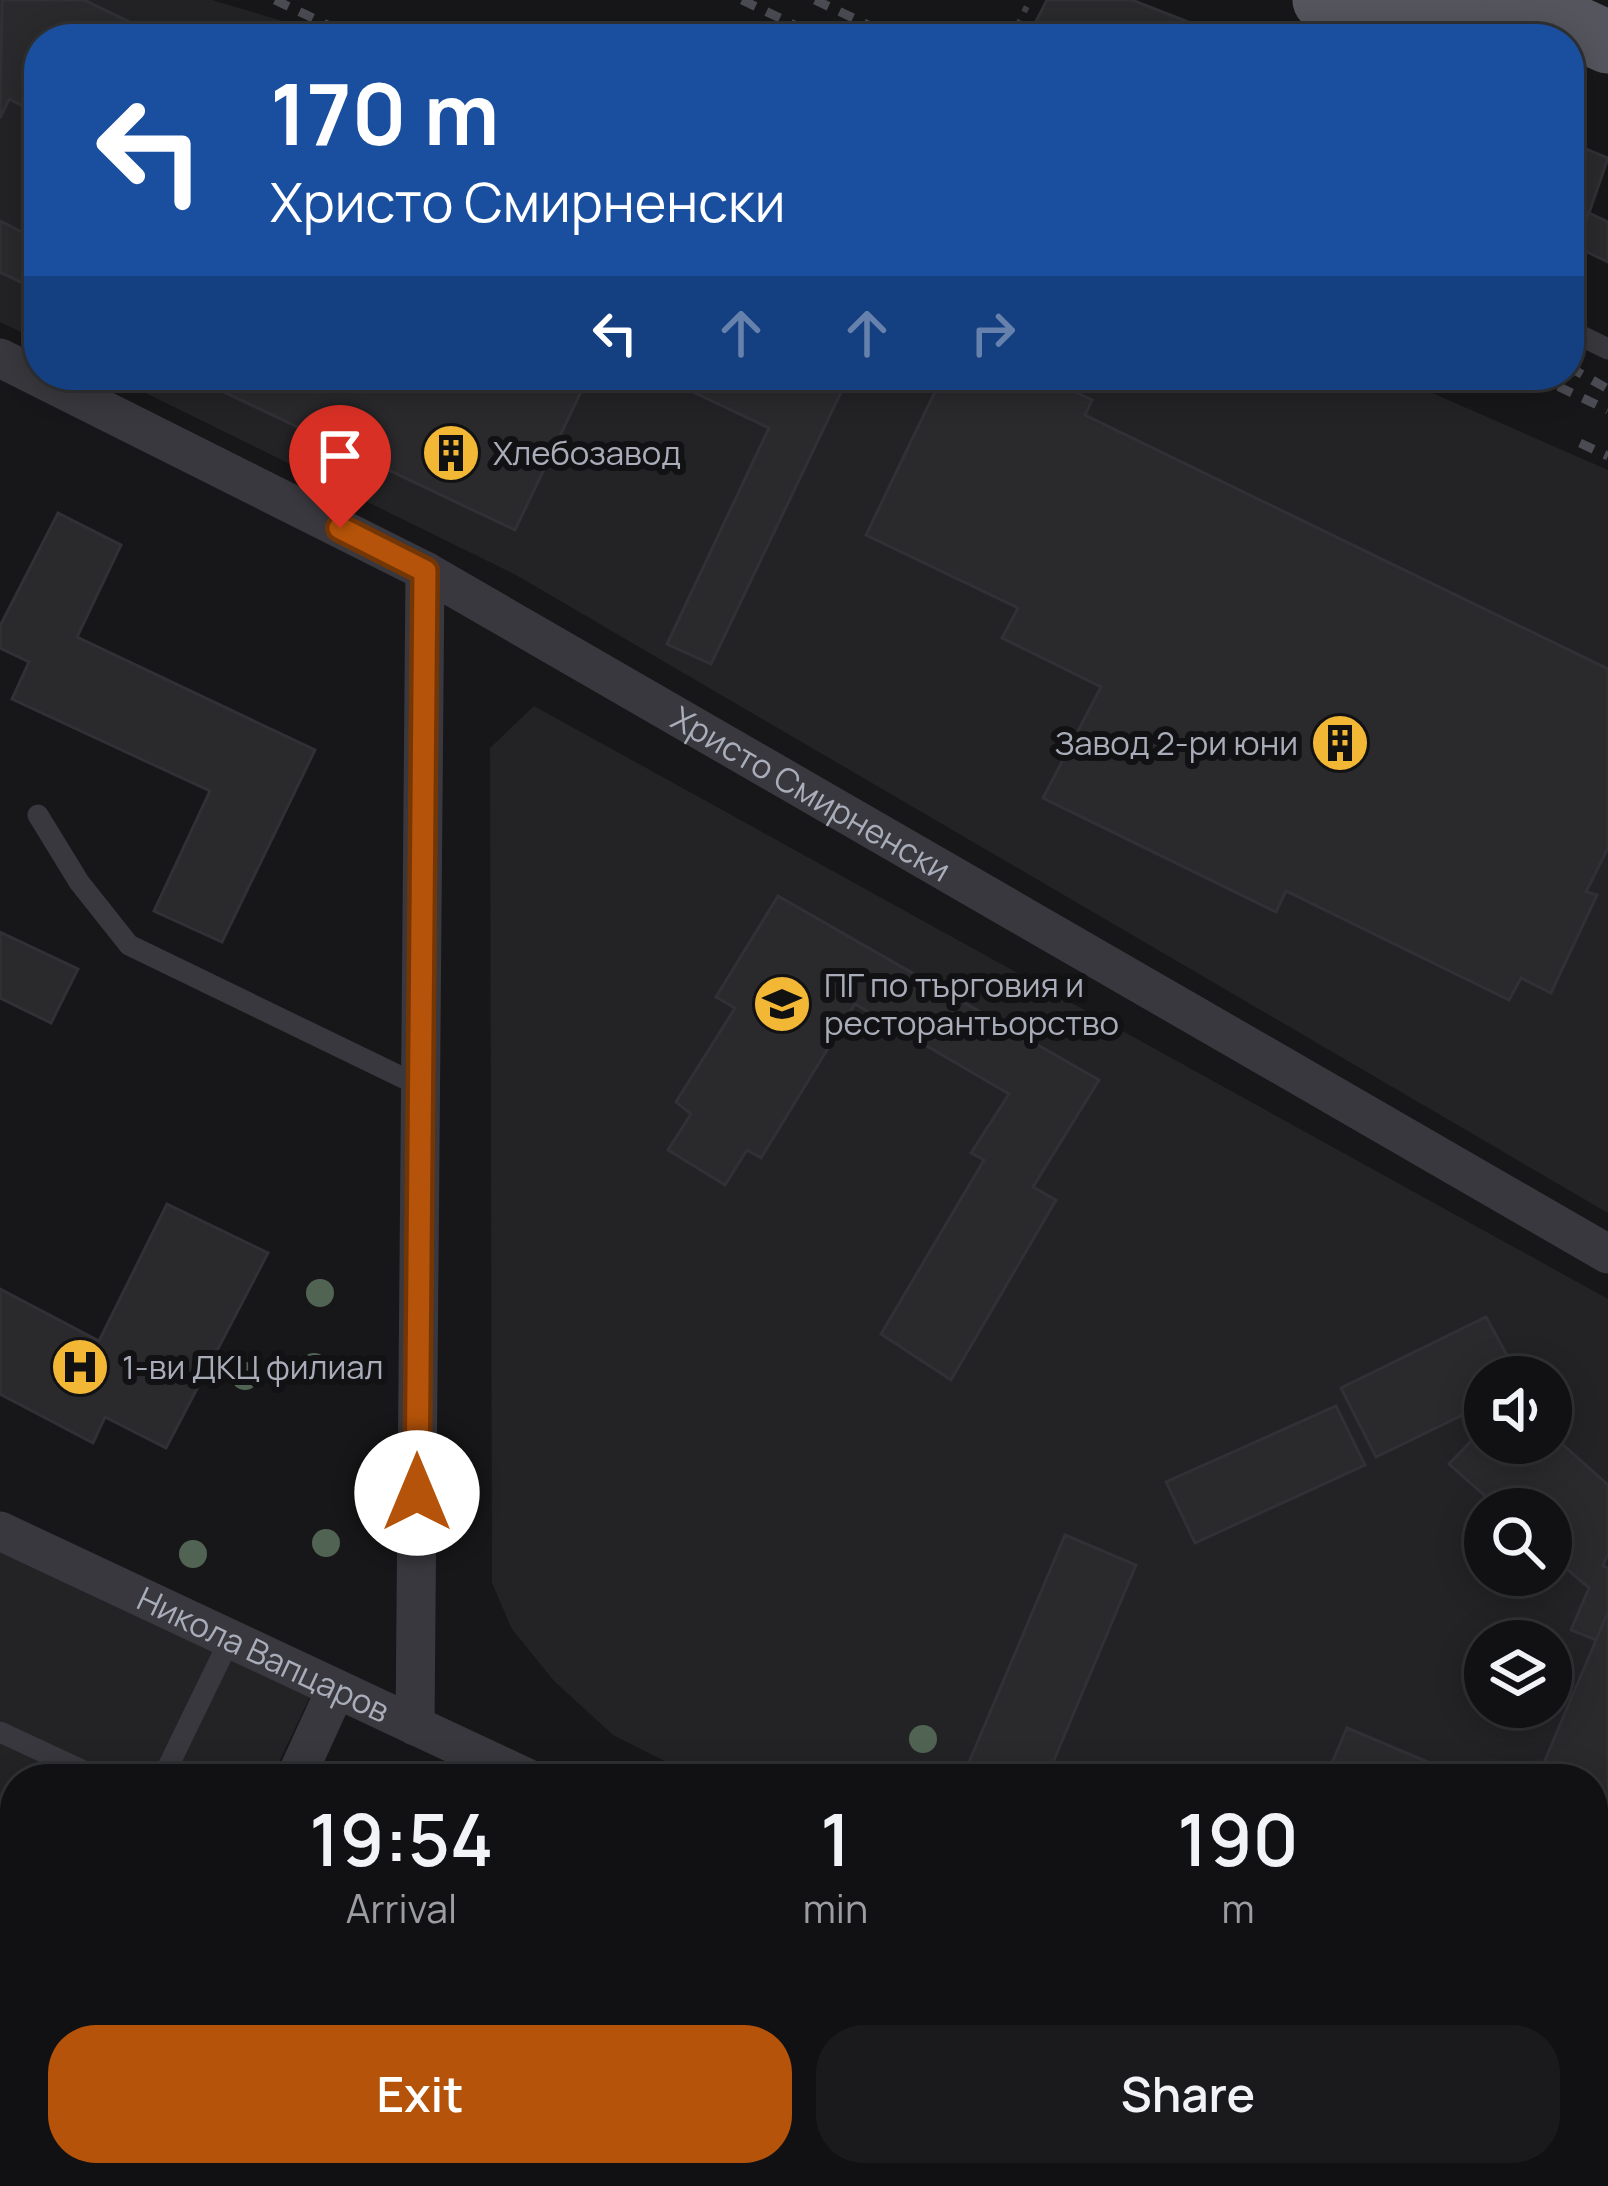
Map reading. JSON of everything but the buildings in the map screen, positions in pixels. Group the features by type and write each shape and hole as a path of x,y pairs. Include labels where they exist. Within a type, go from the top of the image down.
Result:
{"main road":[{"path":"1324,0 1445,24"},
{"path":"1515,0 1567,24"}],"street":[{"name":"Христо Смирненски","path":"64,390 425,571 1608,1254"},
{"path":"416,1726 425,571"},
{"name":"Никола Вапцаров","path":"0,1531 497,1764"},
{"path":"302,1764 336,1689"}],"lane":[{"path":"38,814 79,882 129,945 420,1086"},
{"path":"169,1764 230,1639"},
{"path":"0,1732 69,1764"}],"shaded area":[{"path":"0,0 212,0 293,24 24,24 24,334 0,322"},
{"path":"140,390 1425,390 1608,470 1608,1213 516,575"},
{"name":"ПГ по търговия и ресторантьорство","path":"534,706 1608,1299 1608,1764 670,1764 613,1735 554,1681 512,1629 492,1583 490,748"},
{"path":"0,1531 316,1684 278,1764 0,1764"}],"railway":[{"path":"275,0 325,24"},
{"path":"742,0 792,24"},
{"path":"815,0 866,24"},
{"path":"1584,375 1608,389"},
{"path":"1566,390 1608,410"},
{"path":"1580,443 1608,456"}],"place":[{"name":"Хлебозавод","path":"451,453"},
{"name":"Завод 2-ри юни","path":"1340,743"},
{"name":"ПГ по търговия и ресторантьорство","path":"782,1004"},
{"name":"1-ви ДКЦ филиал","path":"80,1367"}],"route":[{"path":"340,528 425,571 417,1493"}]}
